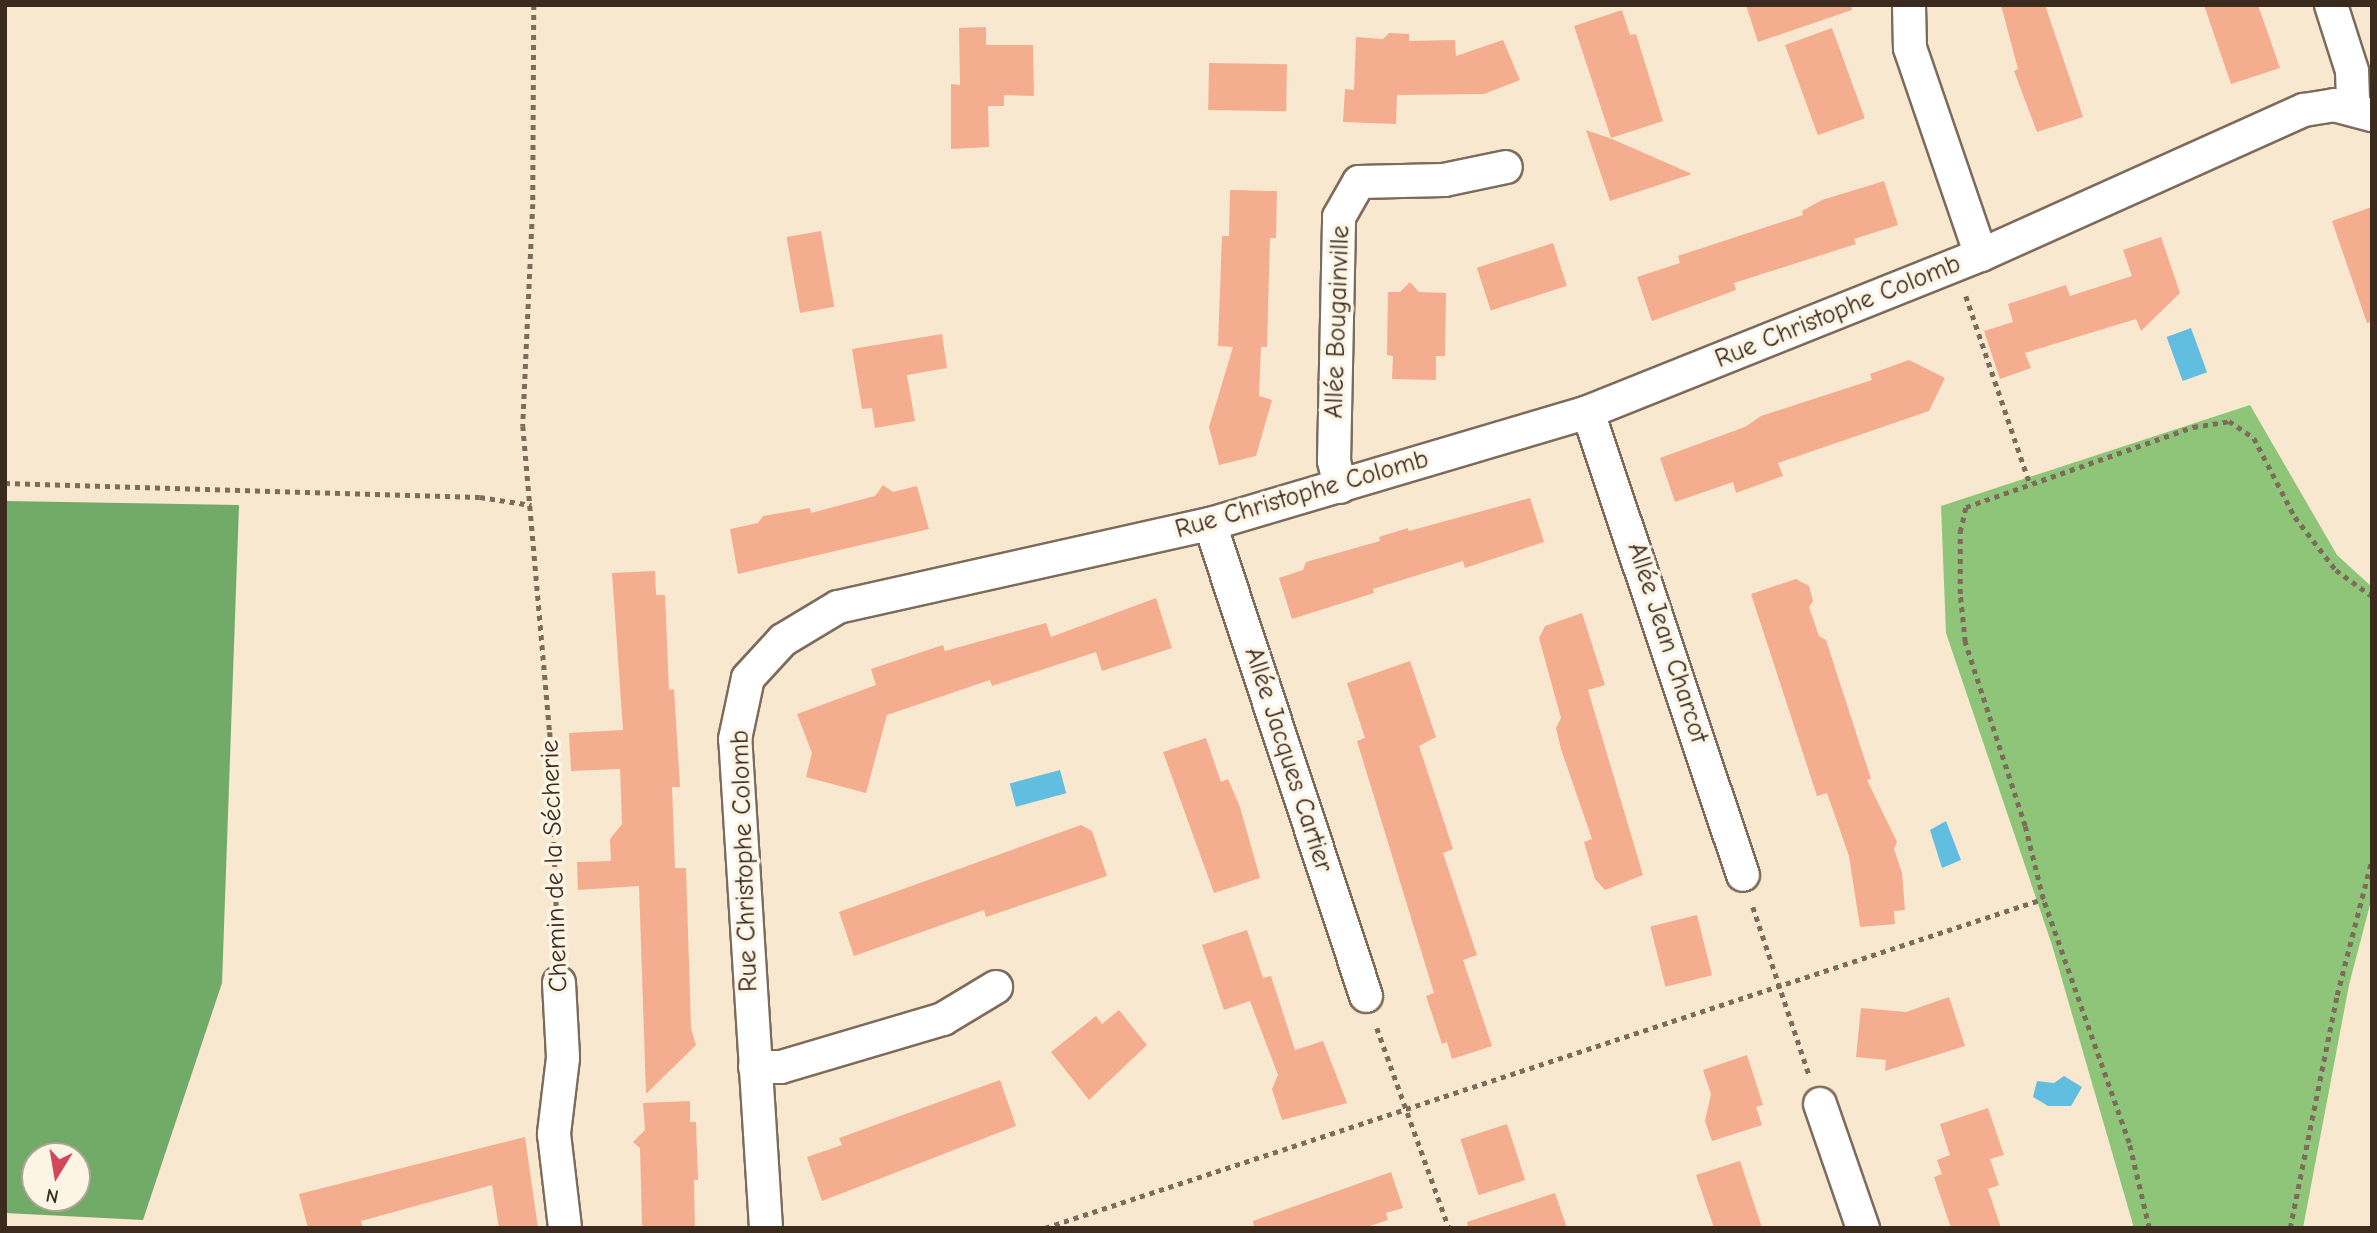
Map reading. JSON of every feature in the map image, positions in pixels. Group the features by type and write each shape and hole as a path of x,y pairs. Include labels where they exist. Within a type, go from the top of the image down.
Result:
{"street":[{"path":"1909,5 1910,48 1967,261"},
{"path":"2331,5 2362,111"},
{"name":"Rue Christophe Colomb","path":"766,1228 735,739 748,678 783,640 838,607 1210,524 1588,412 1967,261 2245,133 2304,110 2362,111"},
{"name":"Allée Bougainville","path":"1340,486 1334,461 1339,216 1359,182 1444,180 1506,167"},
{"name":"Allée Jean Charcot","path":"1588,412 1743,875"},
{"name":"Allée Jacques Cartier","path":"1210,524 1366,996"},
{"name":"Chemin de la Sécherie","path":"559,983 562,1058 554,1134 565,1228"},
{"path":"755,1066 781,1067 943,1018 996,987"},
{"path":"1820,1104 1863,1228"}],"path":[{"name":"Chemin de la Sécherie","path":"534,5 533,204 523,426 550,732 559,983"},
{"path":"1967,261 2030,484"},
{"path":"2149,1228 2129,1143 2043,899 2025,826 1965,642 1960,594 1960,532 1966,507 2193,428 2229,422 2254,438 2295,517 2336,570 2372,596"},
{"path":"5,483 480,497 531,505"},
{"path":"2290,1228 2337,995 2372,859"},
{"path":"1743,875 1820,1104"},
{"path":"1045,1228 2043,899"},
{"path":"1366,996 1449,1228"}],"green space":[{"path":"2250,405 2337,555 2372,587 2372,897 2349,985 2303,1228 2134,1228 2052,945 1946,633 1941,506"},
{"path":"5,501 239,505 222,983 143,1220 5,1213"}],"water":[{"path":"2191,328 2207,372 2183,381 2167,337"},
{"path":"1060,770 1066,793 1016,807 1010,783"},
{"path":"1946,821 1961,860 1942,868 1930,830"},
{"path":"2064,1076 2082,1087 2071,1106 2048,1106 2033,1097 2037,1081 2054,1083"}],"building":[{"path":"1746,5 1851,5 1852,10 1758,42"},
{"path":"2001,5 2045,5 2083,117 2037,132 2014,71 2018,69"},
{"path":"2204,5 2258,5 2280,68 2231,84"},
{"path":"1622,10 1630,35 1636,34 1663,121 1611,138 1574,26"},
{"path":"986,27 986,45 1033,45 1034,96 1004,95 1004,106 988,106 989,147 951,149 951,84 960,85 959,28"},
{"path":"1832,28 1865,118 1818,135 1785,45"},
{"path":"1389,33 1409,34 1409,41 1455,40 1456,56 1503,40 1520,80 1484,94 1397,95 1396,124 1343,122 1345,89 1354,90 1356,37 1383,39"},
{"path":"1209,63 1287,64 1286,111 1208,110"},
{"path":"1586,130 1612,139 1692,174 1610,201"},
{"path":"1884,181 1898,225 1854,239 1856,244 1734,283 1736,290 1652,321 1637,277 1680,263 1678,256 1803,215 1802,211 1822,200"},
{"path":"1230,190 1277,191 1276,238 1270,238 1267,347 1261,347 1259,396 1272,400 1256,456 1219,465 1209,427 1233,347 1218,346 1222,236 1229,236"},
{"path":"2372,207 2372,322 2367,323 2332,221"},
{"path":"821,231 834,307 800,313 787,237"},
{"path":"2161,237 2180,293 2141,331 2136,319 2025,353 2031,368 2000,379 1984,331 2013,322 2008,304 2066,285 2070,296 2132,276 2123,250"},
{"path":"1553,243 1567,286 1491,311 1477,268"},
{"path":"1410,282 1419,292 1446,293 1445,356 1436,356 1436,380 1392,379 1393,356 1387,355 1388,292 1400,292"},
{"path":"942,334 947,368 907,375 915,421 875,428 872,408 862,409 852,349"},
{"path":"1909,360 1945,378 1929,411 1778,463 1783,476 1736,493 1733,482 1675,502 1660,458 1745,427 1761,416 1872,380 1870,374"},
{"path":"883,485 893,492 917,486 929,529 738,574 730,529 758,523 763,516 810,508 811,513 875,496"},
{"path":"1530,498 1544,542 1465,568 1463,561 1373,589 1374,593 1292,619 1279,578 1303,570 1306,562 1380,541 1379,537 1408,528 1409,531"},
{"path":"655,571 656,595 665,595 669,690 674,689 680,787 672,787 675,868 686,868 691,1028 696,1045 646,1094 639,886 578,890 577,862 611,861 610,839 622,824 620,769 571,771 569,733 623,730 612,573"},
{"path":"1796,579 1809,586 1813,601 1809,607 1819,636 1826,640 1871,779 1867,780 1897,842 1894,849 1902,873 1905,910 1894,911 1895,924 1860,927 1849,856 1827,793 1817,796 1751,594"},
{"path":"1156,598 1172,648 1102,671 1096,652 992,686 990,680 887,715 866,793 806,777 812,753 797,714 876,685 871,669 943,645 945,651 1046,623 1051,637"},
{"path":"1582,613 1605,685 1588,690 1643,875 1605,890 1595,879 1584,842 1592,839 1561,749 1556,728 1561,718 1539,638 1545,626"},
{"path":"1410,661 1436,737 1419,746 1453,849 1443,853 1477,955 1463,960 1492,1046 1452,1059 1447,1042 1442,1044 1426,996 1434,993 1357,741 1365,738 1347,683"},
{"path":"1206,738 1221,782 1228,779 1240,807 1260,878 1214,893 1163,752"},
{"path":"1081,825 1092,831 1107,876 986,917 984,910 854,956 839,912"},
{"path":"1697,915 1712,975 1665,987 1650,927"},
{"path":"1247,930 1263,978 1271,976 1295,1050 1323,1041 1347,1103 1282,1120 1272,1089 1278,1075 1250,1001 1224,1010 1202,945"},
{"path":"1949,997 1965,1046 1885,1071 1886,1060 1856,1057 1861,1008 1906,1012"},
{"path":"1119,1010 1147,1045 1089,1100 1051,1052 1096,1016 1102,1024"},
{"path":"1747,1055 1763,1105 1756,1107 1762,1125 1712,1141 1705,1121 1711,1094 1703,1070"},
{"path":"1000,1080 1016,1126 822,1201 807,1157 842,1145 839,1138"},
{"path":"690,1101 690,1122 696,1122 698,1180 694,1180 695,1228 646,1228 642,1225 640,1148 633,1142 645,1130 643,1103"},
{"path":"1988,1108 2004,1155 1990,1159 1999,1185 1988,1189 2001,1228 1951,1228 1934,1177 1942,1174 1937,1160 1950,1155 1940,1124"},
{"path":"1507,1124 1525,1180 1479,1195 1460,1139"},
{"path":"525,1137 538,1228 499,1228 492,1185 361,1221 363,1228 308,1228 299,1194"},
{"path":"1740,1161 1762,1228 1714,1228 1696,1175"},
{"path":"1391,1172 1403,1208 1386,1213 1388,1220 1364,1228 1254,1228 1253,1221"},
{"path":"1555,1193 1567,1228 1468,1228 1467,1222"}]}
